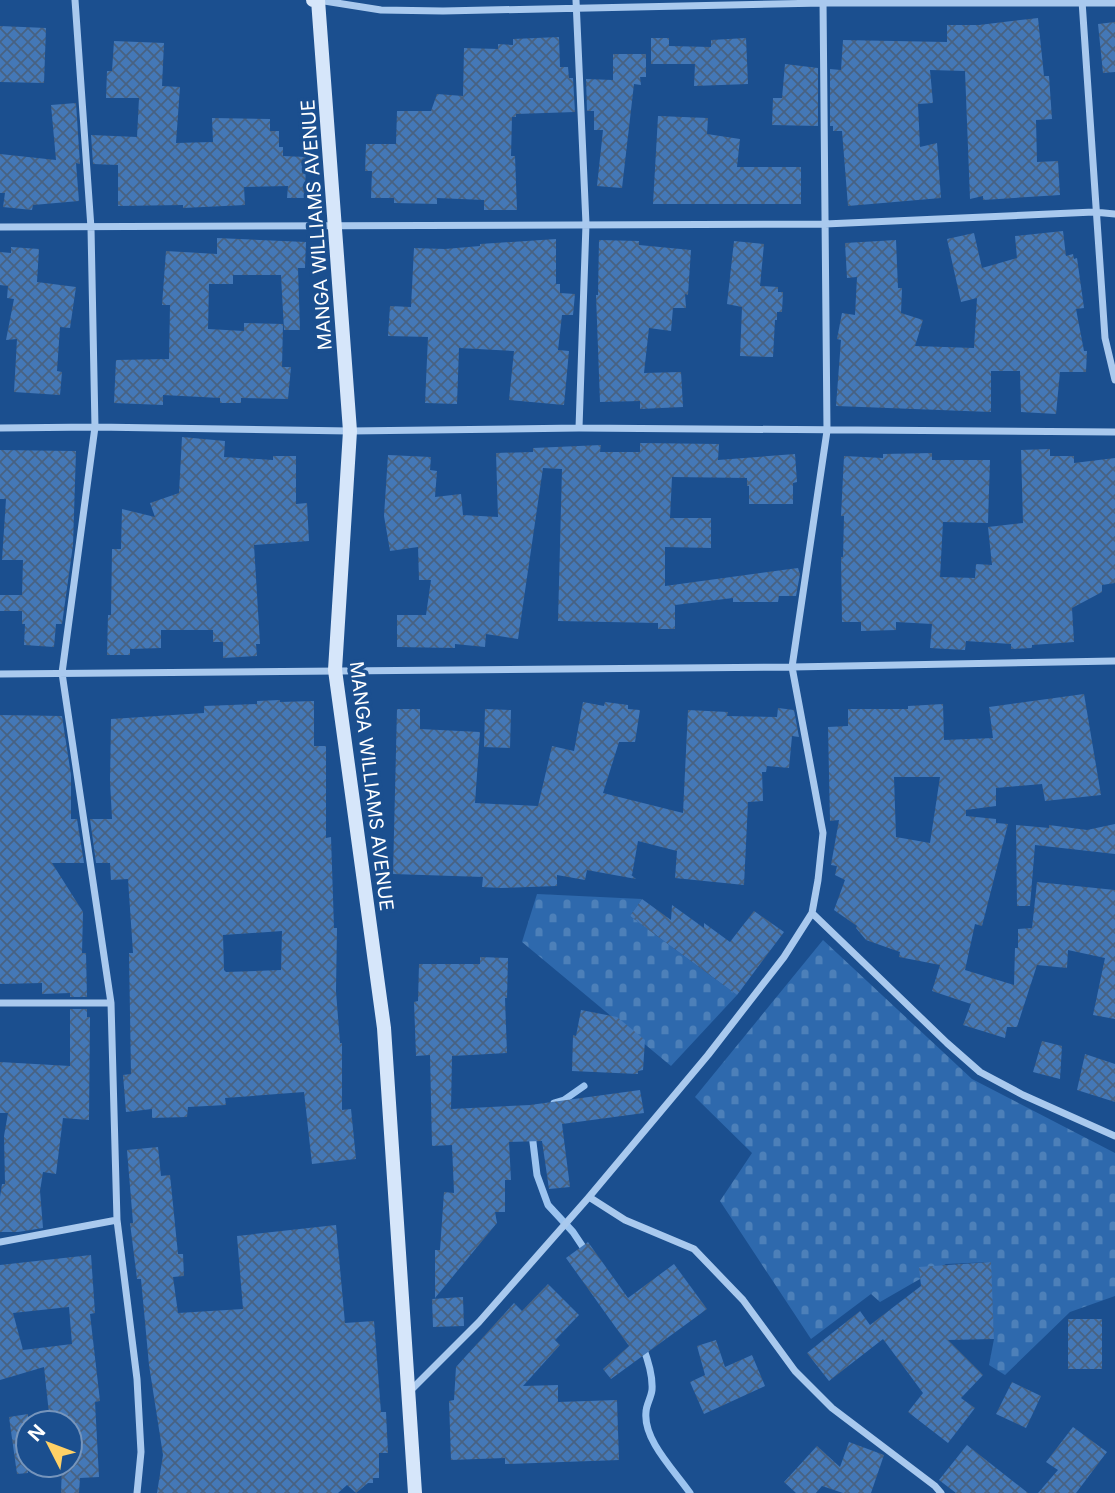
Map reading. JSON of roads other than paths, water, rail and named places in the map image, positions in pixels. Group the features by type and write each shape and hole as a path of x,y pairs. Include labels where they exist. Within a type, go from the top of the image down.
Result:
{"main road":[{"name":"MANGA WILLIAMS AVENUE","path":"317,0 350,431 335,670 384,1028 415,1493"}],"street":[{"path":"75,0 91,228 95,427 62,673 111,1003 117,1220 137,1379 141,1452 137,1493"},
{"path":"317,0 381,10 576,4 1115,3"},
{"path":"1082,1 1094,212 1105,338 1115,380"},
{"path":"409,1392 479,1322 589,1198 716,1044 784,957 812,913 823,833 792,667 827,430 823,2"},
{"path":"576,4 586,224 579,428"},
{"path":"0,227 825,224 1094,212 1115,214"},
{"path":"0,428 1115,432"},
{"path":"0,674 792,667 1115,661"},
{"path":"812,913 947,1043 981,1072 1023,1096 1115,1136"},
{"path":"0,1003 111,1003"},
{"path":"589,1198 625,1220 695,1249 743,1300 795,1371 832,1408 941,1493"},
{"path":"0,1242 117,1220"}],"waterway":[{"path":"554,1103 564,1100 584,1086"},
{"path":"532,1134 537,1175 548,1205 573,1232 587,1253"},
{"path":"643,1347 652,1379 646,1423 661,1455 690,1493"}]}
